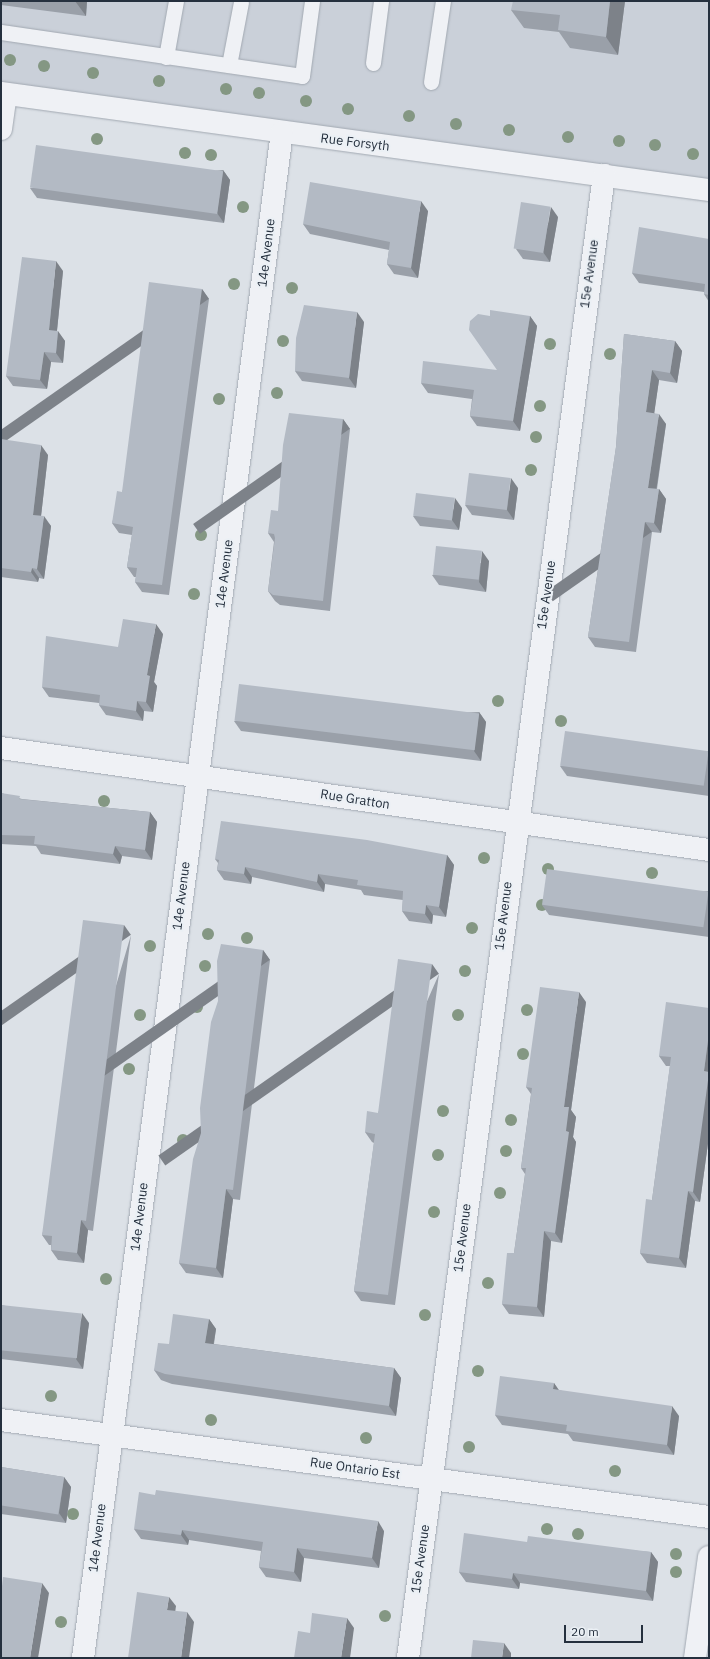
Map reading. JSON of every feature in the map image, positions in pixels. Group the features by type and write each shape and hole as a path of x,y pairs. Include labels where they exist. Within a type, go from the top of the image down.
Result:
{"street":[{"path":"1,129 3,94"},
{"name":"Rue Forsyth","path":"3,94 709,190"},
{"name":"14e Avenue","path":"83,1658 282,133"},
{"name":"15e Avenue","path":"408,1658 516,824 604,175"},
{"name":"Rue Gratton","path":"1,748 516,824 709,850"},
{"name":"Rue Ontario Est","path":"1,1420 709,1517"},
{"path":"695,1658 709,1557"}],"lane":[{"path":"166,57 176,1"},
{"path":"1,32 302,76 312,1"},
{"path":"373,63 381,1"},
{"path":"431,82 443,1"},
{"path":"229,65 242,2"}],"shaded area":[{"path":"1,1 709,1 709,189 1,89"}],"building":[{"path":"513,1 610,1 606,37 558,30 560,15 511,10"},
{"path":"36,145 223,171 217,214 30,188"},
{"path":"310,182 421,201 411,268 387,264 390,242 303,224"},
{"path":"521,202 551,207 543,253 514,248"},
{"path":"639,227 709,239 709,295 704,294 705,284 632,273"},
{"path":"22,257 56,261 49,330 58,331 56,353 44,352 40,380 6,376"},
{"path":"149,282 202,289 162,585 135,582 137,568 127,567 133,527 112,523 117,491 122,492"},
{"path":"304,305 357,312 349,378 295,371 296,338"},
{"path":"490,310 530,316 513,421 470,416 474,390 421,383 423,361 497,370 469,330 470,321 478,314 490,316"},
{"path":"624,334 675,341 670,373 652,370 646,412 659,414 648,488 659,489 654,523 645,522 629,642 588,637 616,447"},
{"path":"289,413 343,419 323,601 273,595 268,591 275,538 274,534 268,533 271,510 278,511 283,445"},
{"path":"1,439 41,445 33,515 44,516 37,569 32,568 31,572 1,568"},
{"path":"469,473 511,478 507,510 465,505"},
{"path":"416,493 455,498 452,521 413,516"},
{"path":"436,546 482,551 479,580 433,575"},
{"path":"123,619 156,624 147,675 150,676 146,702 137,701 136,711 99,705 100,695 42,687 46,636 118,647"},
{"path":"239,684 479,713 475,750 234,721"},
{"path":"565,731 709,751 704,786 560,766"},
{"path":"1,793 20,796 19,799 150,812 145,850 115,846 113,854 34,844 35,836 1,835"},
{"path":"221,821 367,840 447,855 439,907 426,905 425,914 402,911 403,891 357,885 358,880 318,874 317,882 245,867 244,874 217,870 219,860 215,859"},
{"path":"547,869 708,892 703,927 542,905"},
{"path":"83,920 124,925 86,1221 81,1220 77,1253 51,1250 52,1236 42,1235"},
{"path":"221,944 263,950 233,1190 226,1189 216,1268 179,1263 193,1159 201,1133 200,1108 211,1022 218,1001 217,961"},
{"path":"398,959 432,964 388,1295 354,1291 375,1134 365,1132 367,1111 378,1113"},
{"path":"540,987 579,992 564,1107 569,1107 566,1131 569,1132 555,1233 544,1231 537,1307 502,1304 507,1253 514,1253 526,1168 521,1168 532,1088 526,1087"},
{"path":"666,1002 709,1008 709,1033 704,1071 709,1073 693,1192 688,1191 679,1258 640,1253 646,1199 652,1200 671,1057 659,1056"},
{"path":"1,1305 82,1313 77,1358 1,1350"},
{"path":"173,1314 209,1319 205,1343 394,1368 389,1406 165,1374 154,1370 158,1343 169,1344"},
{"path":"500,1376 554,1383 553,1389 672,1406 667,1445 566,1431 567,1425 495,1415"},
{"path":"1,1467 64,1477 58,1515 1,1505"},
{"path":"156,1490 378,1521 372,1558 297,1548 294,1572 259,1567 263,1542 182,1530 181,1535 134,1529 139,1492 155,1495"},
{"path":"464,1533 527,1542 528,1536 651,1552 646,1591 513,1573 512,1579 459,1572"},
{"path":"3,1577 42,1583 30,1658 1,1658 1,1595"},
{"path":"137,1592 169,1597 167,1610 187,1612 181,1658 128,1658"},
{"path":"312,1613 347,1618 341,1658 294,1658 298,1631 310,1633"},
{"path":"473,1640 504,1643 502,1658 471,1658"}]}
